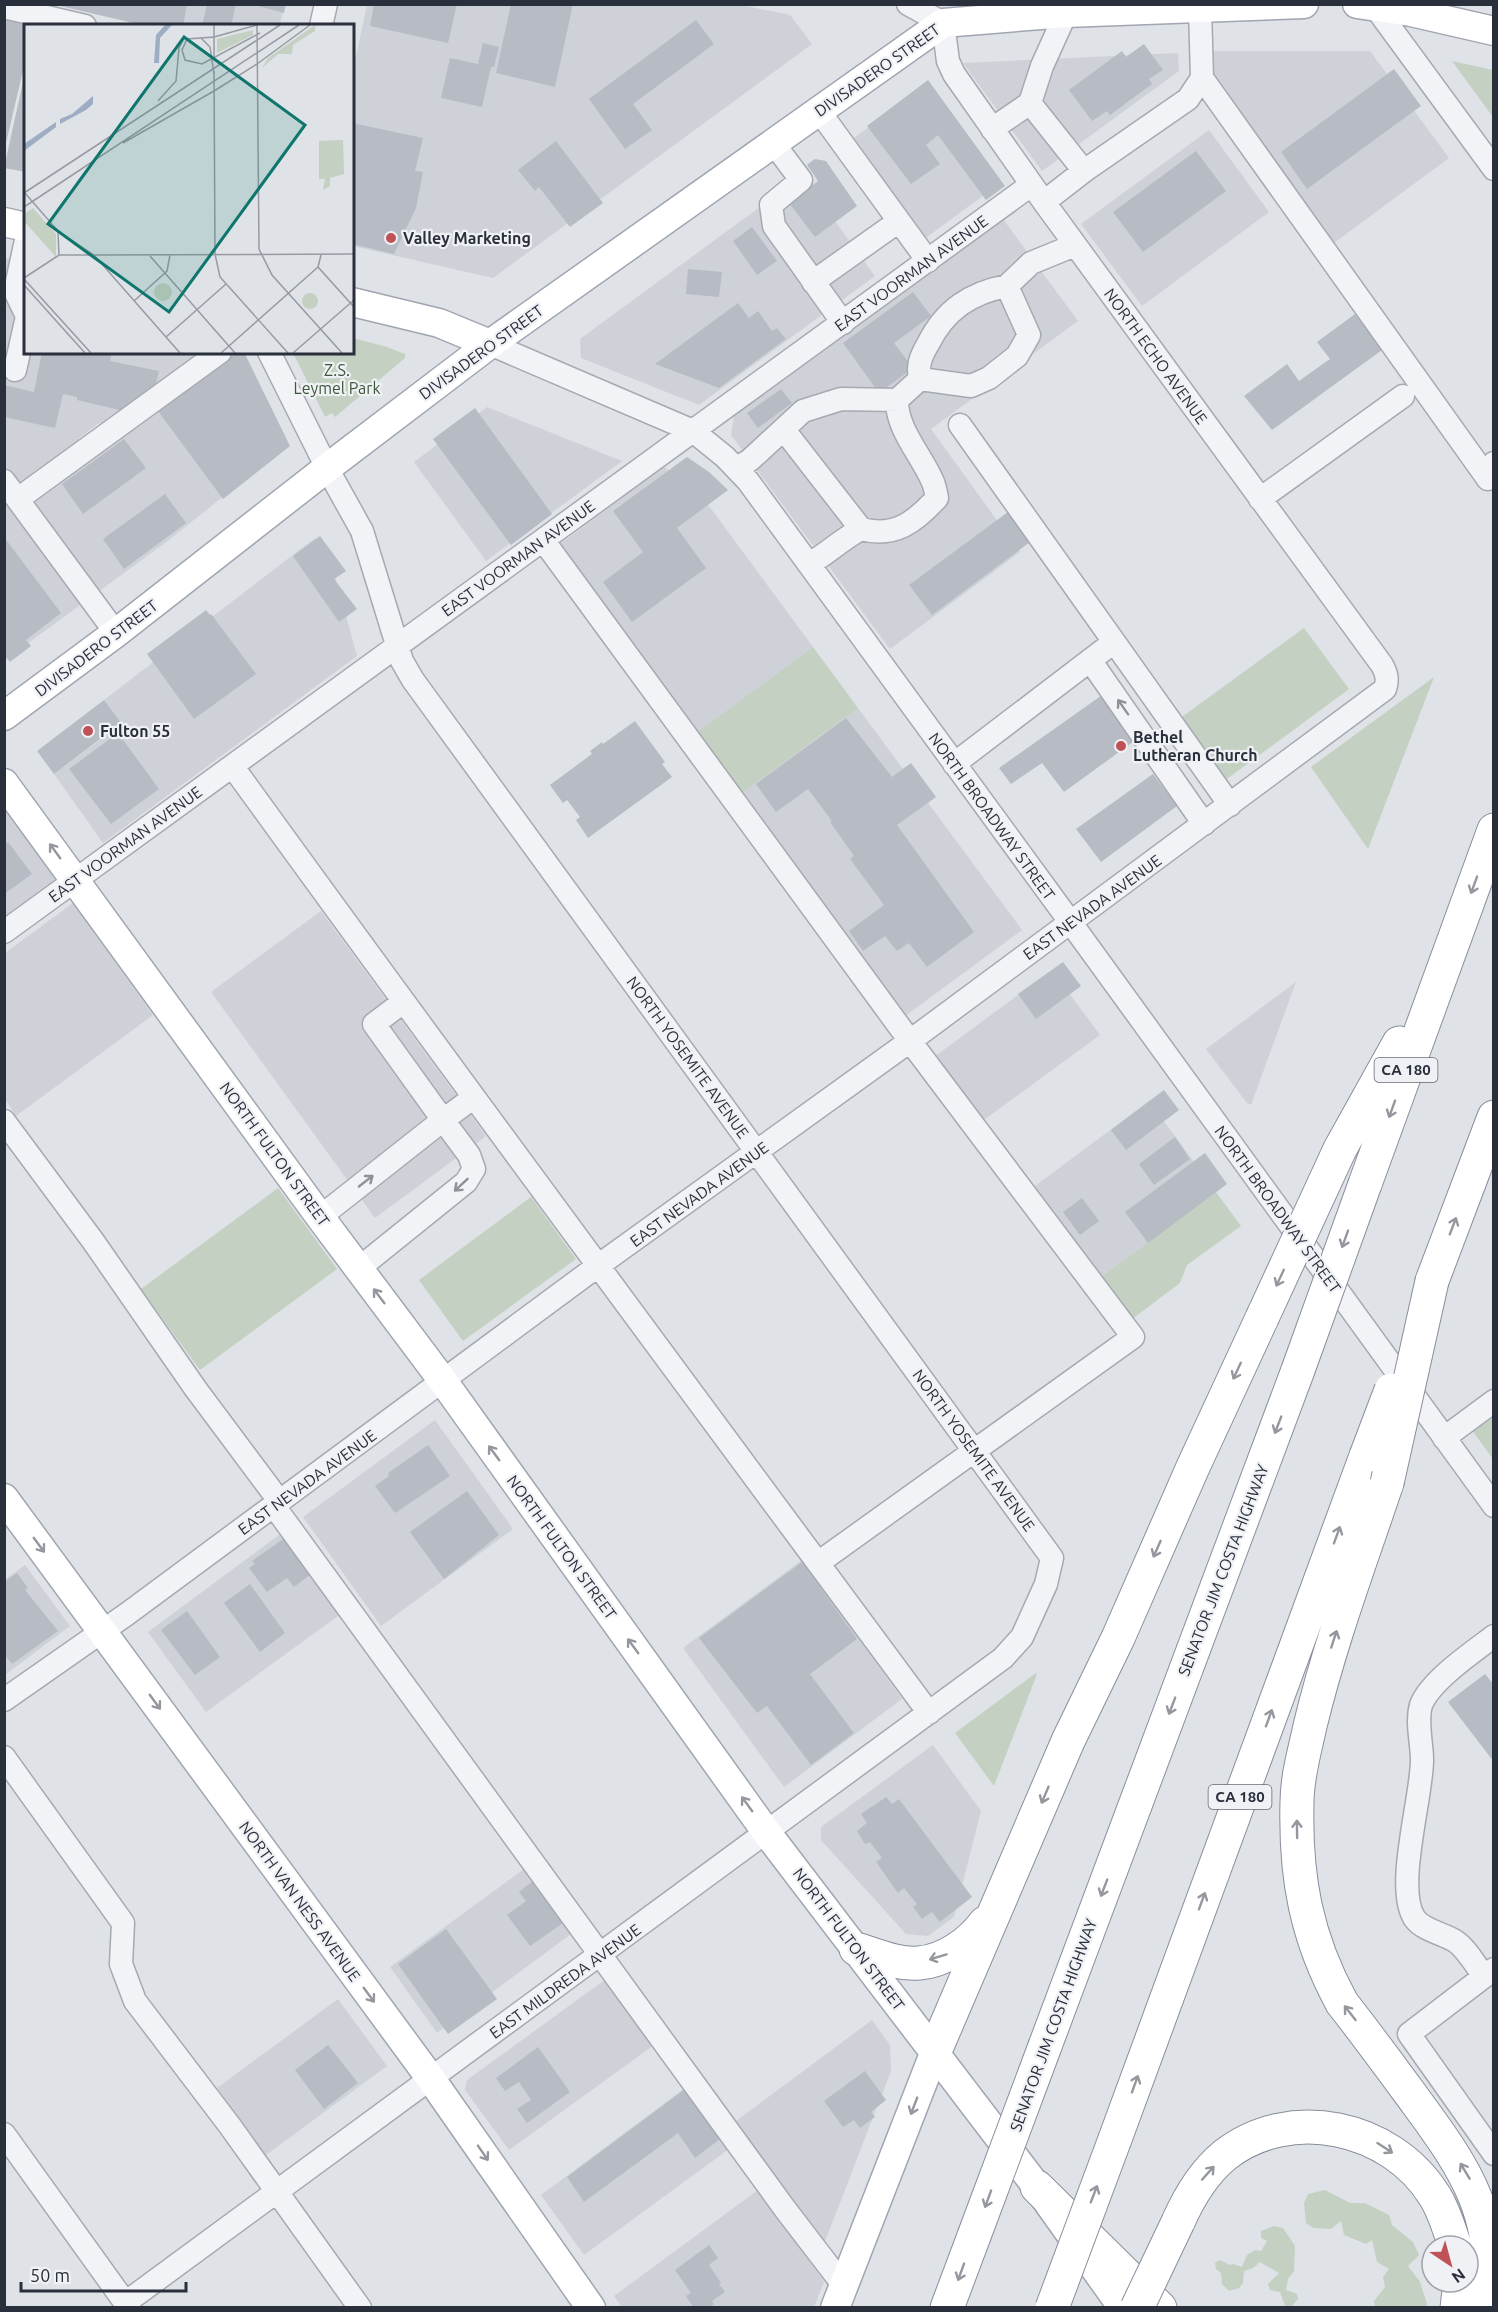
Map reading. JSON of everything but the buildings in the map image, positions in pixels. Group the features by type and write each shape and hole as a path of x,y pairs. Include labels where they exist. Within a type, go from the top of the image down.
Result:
{"highway":[{"name":"SENATOR JIM COSTA HIGHWAY","path":"947,2307 1298,1370 1494,830"},
{"path":"935,2051 1068,1741 1118,1638 1193,1467 1340,1149 1448,955"},
{"name":"CA 180","path":"1052,2307 1366,1456 1494,1117"},
{"path":"1432,1281 1387,1483 1330,1652 1302,1761 1296,1800 1298,1870 1310,1928 1331,1983 1342,2003 1465,2169 1484,2210 1491,2242 1492,2277 1488,2307"},
{"path":"856,1948 893,1961 920,1963 951,1953 966,1943 982,1928 997,1907"},
{"path":"1137,2307 1189,2197 1225,2156 1245,2143 1269,2133 1295,2127 1323,2128 1350,2131 1373,2140 1414,2170 1434,2195 1451,2234"},
{"path":"1037,2187 1160,2307"}],"main road":[{"path":"943,23 1144,7 1200,8 1304,4"},
{"path":"1368,5 1494,31"},
{"name":"DIVISADERO STREET","path":"4,716 117,633 327,468 490,344 943,23"},
{"path":"4,222 24,227"},
{"path":"354,302 439,323 490,344"},
{"name":"NORTH FULTON STREET","path":"4,783 443,1382 768,1833 1037,2187 1123,2307"},
{"name":"NORTH VAN NESS AVENUE","path":"4,1498 431,2079 591,2307"},
{"path":"839,2297 935,2051"}],"street":[{"path":"321,24 326,4"},
{"path":"908,4 943,23"},
{"name":"DIVISADERO STREET","path":"943,23 970,4"},
{"path":"1368,5 1494,169"},
{"path":"4,7 76,24"},
{"path":"1200,8 1202,78 1488,479 1494,463"},
{"path":"992,129 1030,102 1042,66 1066,13"},
{"name":"NORTH ECHO AVENUE","path":"943,23 948,61 954,74 1038,194 1382,665 1387,682"},
{"name":"EAST VOORMAN AVENUE","path":"4,932 928,261 1038,194 1084,171 1188,99 1202,78"},
{"path":"1030,102 1084,171"},
{"path":"819,111 928,261"},
{"path":"774,144 801,180 771,205 774,226 843,322"},
{"path":"813,282 899,221"},
{"path":"920,379 918,367 938,324 953,309 988,289 1007,286 1031,263 1075,245"},
{"path":"24,249 15,291 24,310"},
{"path":"809,564 822,557 842,538 861,529 875,532 906,526 924,513 937,498 933,482 920,461 897,412 897,400 920,379 971,386 989,378 1017,356 1029,335 1007,286"},
{"path":"15,369 24,330"},
{"name":"NORTH BROADWAY STREET","path":"490,344 693,431 736,468 1071,922 1494,1506"},
{"path":"117,633 11,490 217,354"},
{"name":"NORTH YOSEMITE AVENUE","path":"270,354 327,468 362,531 407,672 1052,1558 1046,1584 1022,1637 1003,1658"},
{"path":"1260,499 1402,396"},
{"path":"736,468 750,460 803,411 842,399 897,400"},
{"path":"960,424 1230,805"},
{"path":"784,430 861,529"},
{"path":"543,540 910,1041 1133,1337 818,1563"},
{"path":"954,764 1114,642"},
{"path":"1090,660 1204,824"},
{"name":"EAST NEVADA AVENUE","path":"4,1700 103,1631 599,1265 910,1041 1378,696 1385,689 1387,682"},
{"path":"233,766 473,1098 929,1713"},
{"path":"358,1269 466,1182 474,1169 469,1155 374,1024 403,1002"},
{"path":"320,1217 473,1098"},
{"path":"4,1121 93,1241 277,1504 785,2209 839,2297"},
{"path":"1444,1438 1494,1401"},
{"path":"1494,1636 1449,1671 1429,1693 1422,1705 1420,1717 1422,1762 1408,1868 1408,1897 1410,1909 1416,1921 1457,1942 1489,1973 1409,2034 1494,2154"},
{"name":"EAST MILDREDA AVENUE","path":"127,2305 276,2192 768,1833 1003,1658"},
{"path":"4,1757 123,1923 121,1964 135,2001 218,2109 360,2307"},
{"path":"8,2147 127,2305"}],"shaded area":[{"path":"64,5 284,5 280,24 152,24"},
{"path":"367,5 741,5 790,15 812,44 493,278 354,246 354,65"},
{"path":"1195,51 1370,51 1449,158 1319,254"},
{"path":"1178,53 1179,71 1042,171 963,63"},
{"path":"912,96 984,195 923,240 851,140"},
{"path":"1209,130 1269,212 1142,306 1081,224"},
{"path":"802,176 875,276 699,405 581,358 580,339"},
{"path":"1003,219 1078,321 931,429 1020,552 890,649 731,435 734,416"},
{"path":"4,258 24,263 24,354 203,354 105,425 99,423 78,439 104,445 230,354 244,354 285,447 165,543 5,660"},
{"path":"487,407 622,461 486,561 414,462"},
{"path":"664,467 692,486 709,506 813,647 693,735 556,547"},
{"path":"315,538 330,558 357,656 103,843 54,774 121,724 104,700"},
{"path":"858,708 1022,930 901,1019 738,796"},
{"path":"4,808 55,879 5,916 4,916"},
{"path":"73,903 153,1015 16,1116 5,1099 5,953"},
{"path":"321,911 486,1136 375,1218 211,992"},
{"path":"1052,970 1100,1035 977,1125 930,1060"},
{"path":"1296,982 1251,1105 1247,1103 1206,1049"},
{"path":"1149,1101 1216,1192 1093,1283 1027,1192"},
{"path":"435,1420 513,1529 381,1626 303,1517"},
{"path":"287,1529 345,1611 206,1712 148,1632"},
{"path":"802,1560 902,1699 784,1787 683,1648"},
{"path":"25,1565 70,1626 5,1675 4,1580"},
{"path":"933,1745 981,1811 954,1917 928,1936 906,1934 821,1840 821,1827"},
{"path":"528,1866 575,1931 437,2033 390,1967"},
{"path":"606,1979 654,2045 509,2150 465,2090 467,2080"},
{"path":"338,1999 387,2066 266,2155 217,2088"},
{"path":"872,2020 890,2045 891,2071 824,2244 736,2121"},
{"path":"685,2088 729,2149 584,2255 541,2195"},
{"path":"758,2190 824,2282 814,2307 622,2307 614,2296"}],"green space":[{"path":"1452,61 1493,70 1493,117"},
{"name":"Z.S. Leymel Park","path":"354,338 405,354 405,358 335,417 332,413 325,417 294,354 354,354"},
{"path":"1304,628 1349,689 1216,787 1171,725"},
{"path":"813,647 858,708 738,796 693,735"},
{"path":"1434,677 1368,849 1311,767"},
{"path":"278,1188 337,1269 200,1370 141,1289"},
{"path":"1216,1192 1241,1226 1187,1265 1180,1283 1124,1325 1093,1283"},
{"path":"531,1197 576,1259 463,1341 419,1280"},
{"path":"1493,1395 1493,1459 1463,1418"},
{"path":"1037,1674 994,1786 955,1733"},
{"path":"1325,2190 1350,2203 1365,2203 1389,2215 1392,2225 1413,2242 1419,2255 1408,2266 1420,2282 1420,2294 1424,2294 1426,2307 1375,2307 1374,2301 1385,2287 1383,2277 1389,2269 1377,2262 1372,2240 1366,2244 1344,2235 1341,2221 1331,2229 1313,2228 1306,2223 1304,2203 1308,2194"},
{"path":"1274,2226 1283,2228 1295,2246 1294,2271 1288,2279 1286,2290 1297,2294 1298,2299 1291,2307 1285,2306 1280,2292 1270,2290 1268,2284 1279,2273 1260,2262 1244,2271 1243,2283 1239,2288 1229,2291 1222,2284 1221,2273 1216,2269 1215,2263 1220,2260 1242,2267 1247,2255 1255,2250 1261,2251 1267,2241 1261,2238 1261,2231"}],"place":[{"name":"Valley Marketing","path":"391,238"},
{"name":"Fulton 55","path":"88,731"},
{"name":"Bethel Lutheran Church","path":"1121,746"}]}
